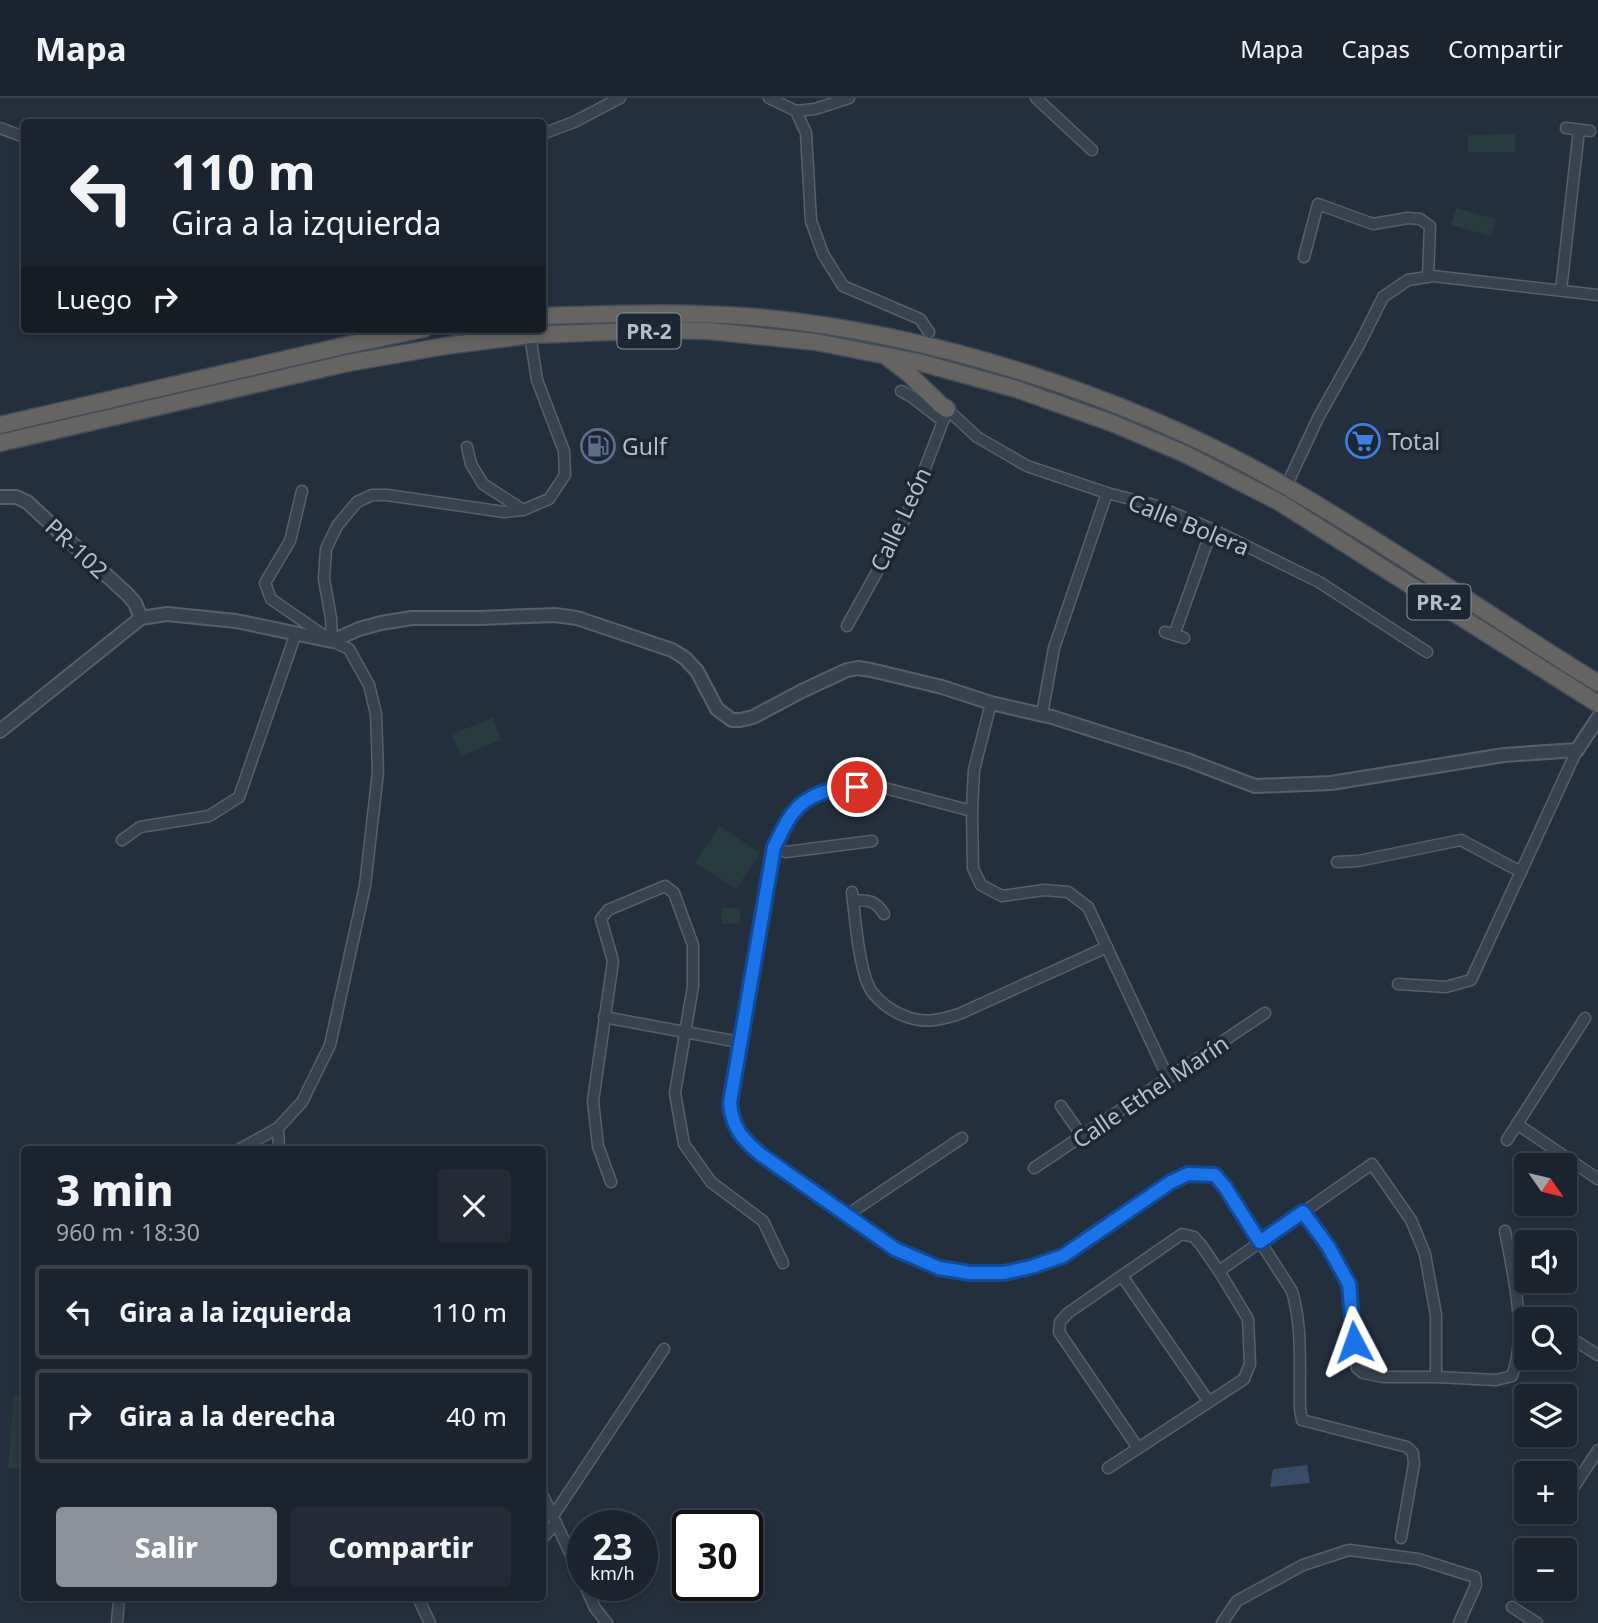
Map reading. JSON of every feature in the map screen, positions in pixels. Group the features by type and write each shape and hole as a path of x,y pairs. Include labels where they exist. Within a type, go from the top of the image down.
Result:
{"highway":[{"name":"PR-2","path":"546,316 665,312 757,317 832,327 996,364 1116,405 1231,457 1598,704"},
{"path":"866,334 880,330 920,338 929,332 930,336 939,342 996,364"},
{"name":"PR-2","path":"0,443 348,363 530,335 709,331 816,342 884,354 1016,388 1112,422 1228,474 1283,494 1367,535 1598,683"},
{"path":"2,424 406,333"},
{"path":"884,354 909,374 946,413"},
{"path":"946,369 933,375 932,383 946,413"},
{"path":"0,453 71,435 83,425"}],"street":[{"path":"546,132 620,98"},
{"path":"769,98 796,111 815,109 849,98"},
{"path":"1037,98 1092,150"},
{"path":"796,111 806,133 811,221 823,254 844,286 920,319 929,332"},
{"path":"0,128 21,136"},
{"path":"1560,290 1584,130 1566,128"},
{"path":"1304,257 1318,204 1373,224 1408,218 1420,219 1430,226 1428,277"},
{"path":"1283,494 1318,418 1383,297 1408,280 1433,276 1598,295"},
{"path":"332,641 324,579 326,549 337,526 357,502 372,495 387,495 504,512 523,510 549,499 565,475 564,451 537,380 530,335"},
{"name":"Calle Bolera","path":"901,391 946,413 977,437 1027,466 1107,493 1154,505 1212,529 1319,582 1427,652"},
{"name":"Calle León","path":"847,626 899,532 946,413"},
{"path":"467,447 471,464 483,484 523,510"},
{"path":"246,1146 278,1128 302,1102 330,1045 365,886 378,772 376,714 369,685 349,649 332,641 271,599 265,583 290,541 302,491"},
{"path":"1042,714 1054,648 1107,493"},
{"name":"PR-102","path":"0,498 16,497 27,502 128,595 135,603 141,618"},
{"path":"1174,635 1212,529"},
{"path":"0,731 141,618 167,614 236,621 332,641 359,629 412,618 555,615 577,618 672,650 697,670 718,709 732,720 752,718 802,691 858,668 923,682 991,703 1042,714 1187,760 1255,786 1331,783 1504,755 1577,750"},
{"path":"122,840 140,827 209,816 239,797 296,633"},
{"path":"991,703 974,770 973,868 981,885 1002,896 1044,890 1068,892 1088,907 1168,1078"},
{"path":"1398,984 1446,987 1471,979 1577,750 1598,718"},
{"path":"972,811 877,786 837,787 812,797 794,812 774,847 730,1103 736,1130 760,1154 895,1249 939,1268 970,1273 1004,1273 1063,1256 1171,1182 1188,1174 1215,1175 1292,1291 1296,1305 1302,1420 1407,1447 1413,1453 1414,1464 1401,1538"},
{"path":"774,847 786,852 867,842 856,831"},
{"path":"1336,862 1358,861 1461,840 1521,872"},
{"path":"611,1182 598,1146 593,1101 613,961 601,919 608,910 665,886 674,893 693,945 693,986 675,1093 684,1144 711,1182 763,1222 781,1260"},
{"path":"884,914 872,901 853,896 862,962 871,990 890,1010 914,1020 936,1021 959,1014 1107,947"},
{"name":"Calle Ethel Marín","path":"1034,1168 1265,1013"},
{"path":"604,1017 739,1042"},
{"path":"1507,1140 1586,1018"},
{"path":"1061,1106 1082,1136"},
{"path":"1517,1124 1598,1180"},
{"path":"278,1128 279,1146"},
{"path":"847,1215 962,1138"},
{"path":"1219,1271 1372,1164 1411,1220 1424,1255 1436,1315 1436,1377"},
{"path":"1303,1212 1328,1246 1349,1284 1357,1368 1363,1373 1383,1377 1496,1380 1512,1376 1518,1329 1517,1297 1505,1231"},
{"path":"1108,1468 1244,1379 1250,1364 1248,1319 1219,1271 1194,1237 1182,1234 1068,1313 1060,1322 1059,1332 1138,1448"},
{"path":"1122,1276 1209,1402"},
{"path":"1577,1342 1598,1355"},
{"path":"546,1533 664,1349"},
{"path":"1577,1482 1598,1450"},
{"path":"546,1503 567,1547"},
{"path":"1222,1623 1237,1601 1303,1564 1349,1550 1418,1559 1475,1577 1476,1585 1459,1623"},
{"path":"419,1601 430,1623"},
{"path":"592,1601 607,1623"},
{"path":"119,1603 119,1623"},
{"path":"1512,1607 1536,1623"}],"green space":[{"path":"1515,134 1515,152 1468,152 1468,135"},
{"path":"1456,208 1496,219 1491,236 1451,225"},
{"path":"493,718 501,740 461,756 452,734"},
{"path":"719,826 760,853 736,889 695,863"},
{"path":"721,908 740,908 740,923 722,924"},
{"path":"14,1395 21,1396 21,1469 8,1468"}],"water":[{"path":"1307,1465 1310,1483 1270,1487 1273,1469"}],"place":[{"name":"Total","path":"1363,441"},
{"name":"Gulf","path":"598,446"}],"route":[{"path":"857,787 837,787 812,797 794,812 774,847 730,1103 736,1130 745,1141 895,1249 939,1268 970,1273 1004,1273 1063,1256 1171,1182 1188,1174 1215,1175 1260,1242 1303,1212 1328,1246 1349,1284 1354,1342"}]}
